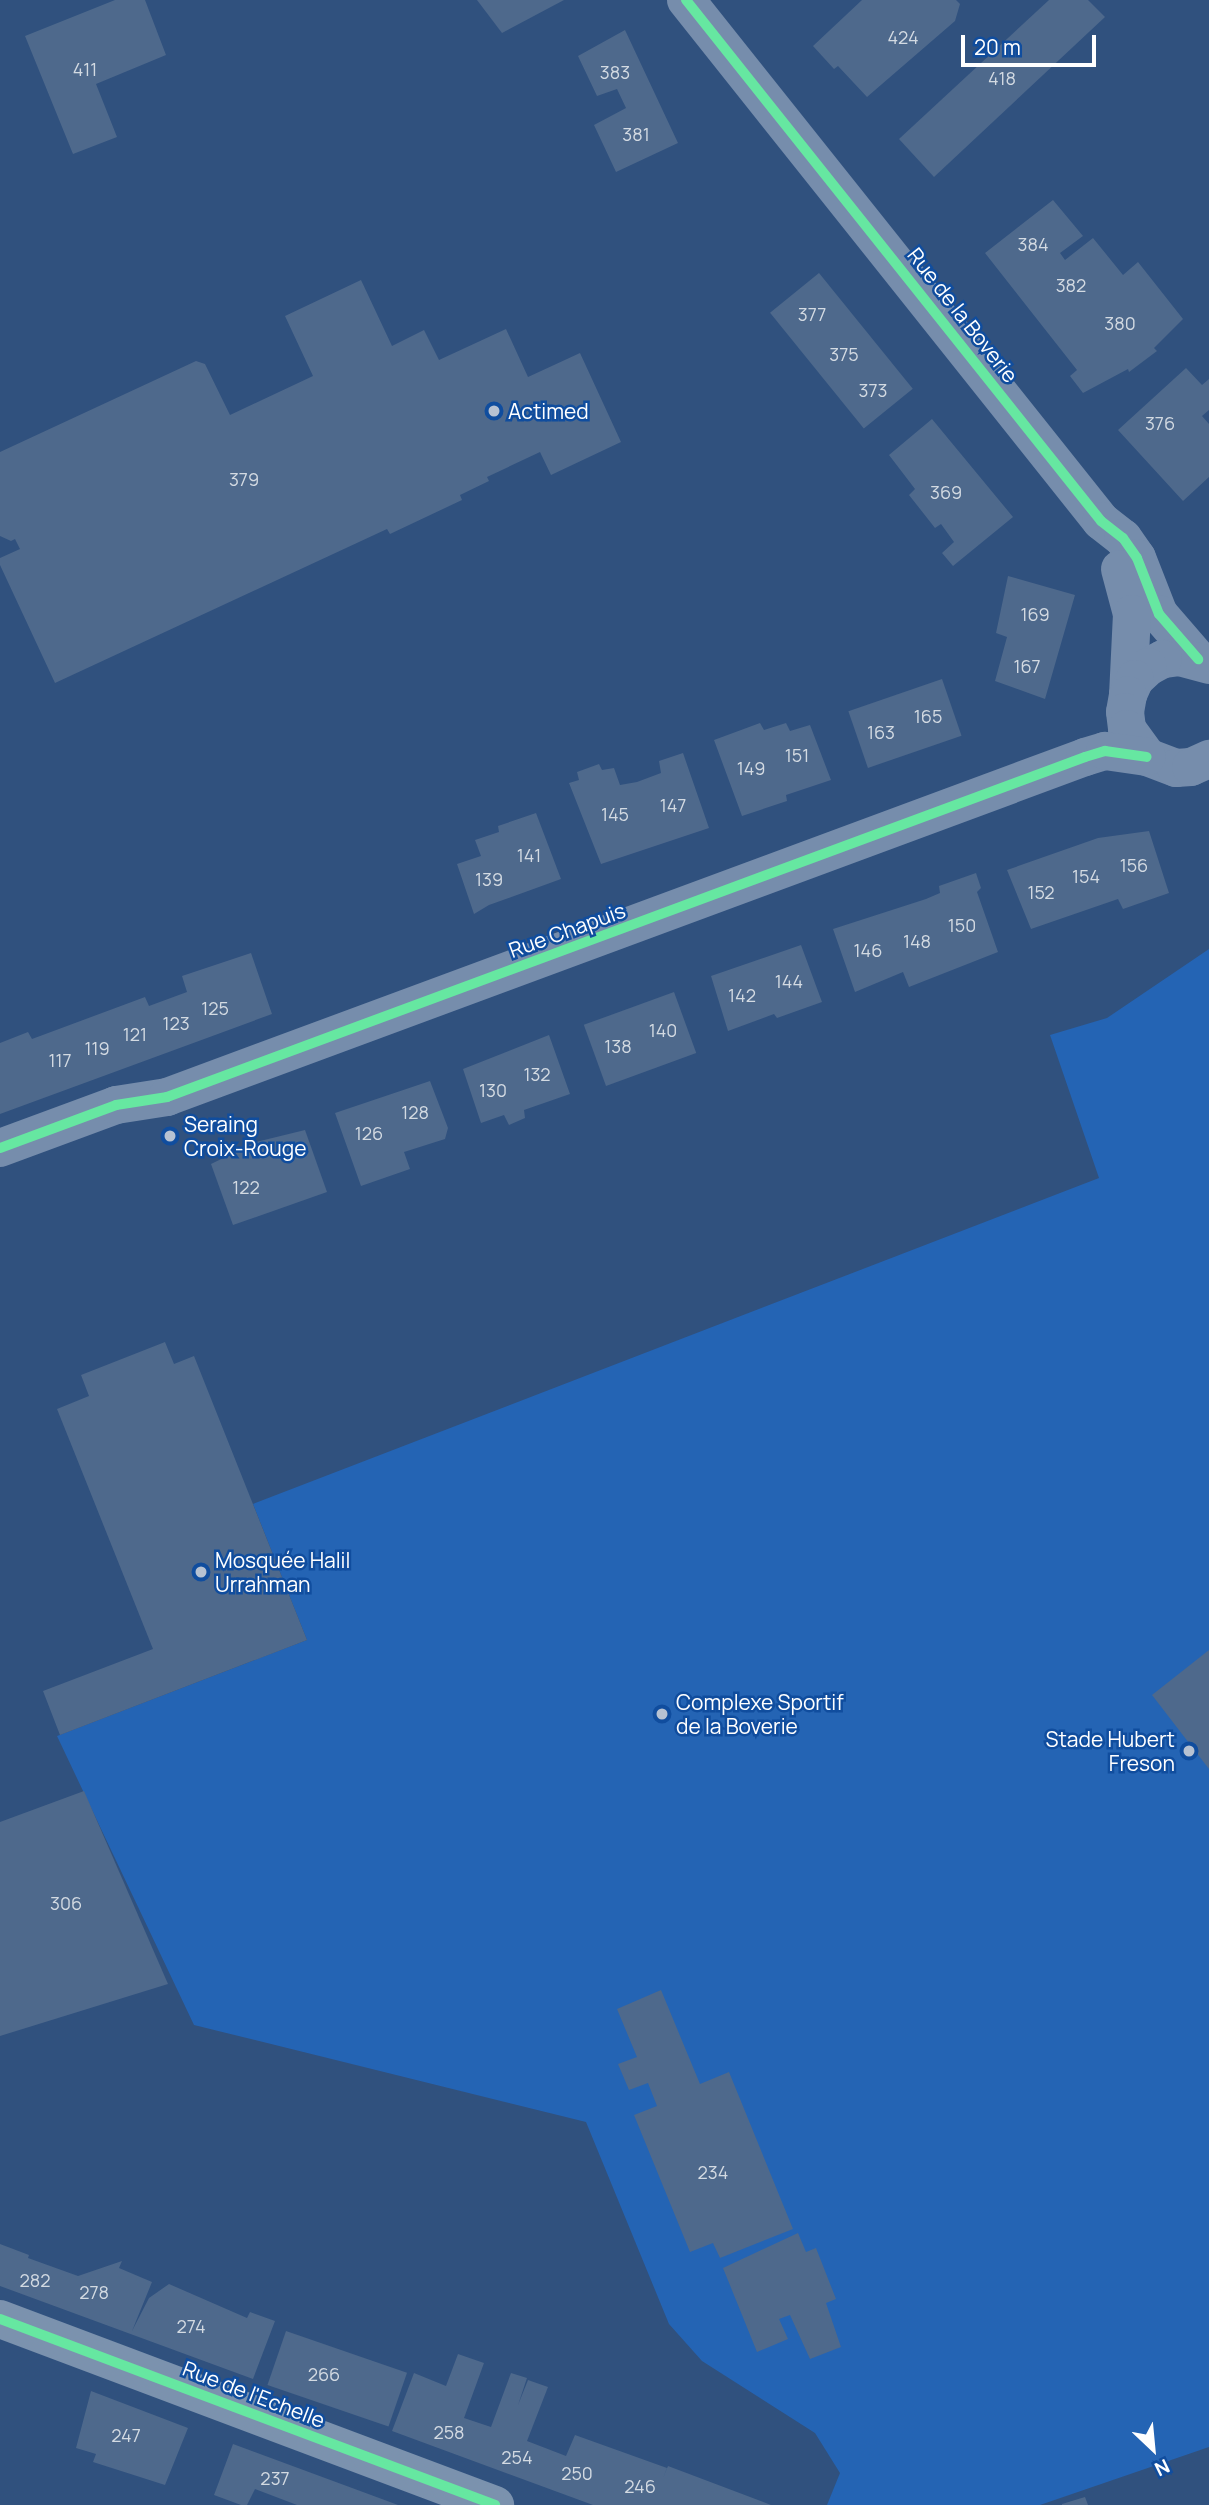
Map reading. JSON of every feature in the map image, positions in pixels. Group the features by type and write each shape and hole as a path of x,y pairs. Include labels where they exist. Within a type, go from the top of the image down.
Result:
{"street":[{"name":"Rue de la Boverie","path":"686,0 1101,521 1123,538 1138,558 1159,614 1203,662"},
{"name":"Rue de la Boverie","path":"1101,521 1121,572 1132,614 1125,712 1127,729 1135,744 1147,757"},
{"path":"1128,695 1135,679 1148,667 1172,658 1203,662"},
{"name":"Rue Chapuis","path":"0,1148 116,1105 167,1097 1085,757 1105,751 1147,757 1176,768 1203,766"},
{"name":"Rue de l'Echelle","path":"0,2319 495,2505"}],"shaded area":[{"name":"Complexe Sportif de la Boverie","path":"1209,949 1209,2447 1040,2505 827,2505 840,2473 815,2433 702,2361 669,2324 586,2122 194,2025 57,1736 307,1640 253,1504 1099,1178 1050,1035 1107,1018"}],"building":[{"path":"115,0 145,0 166,55 96,84 117,137 73,154 25,36"},
{"path":"477,0 564,0 502,33"},
{"path":"862,0 956,0 960,4 955,21 867,97 838,66 834,69 813,46"},
{"path":"1049,0 1088,0 1105,17 934,177 899,139"},
{"path":"625,30 678,143 616,172 594,125 626,108 617,89 597,96 578,56"},
{"path":"1053,200 1083,236 1060,253 1065,260 1093,238 1123,275 1138,262 1183,319 1154,348 1157,351 1129,372 1128,369 1083,393 1070,376 1077,370 985,253"},
{"path":"819,273 913,389 864,428 770,313"},
{"path":"361,280 392,346 424,330 439,360 506,329 528,377 580,353 621,442 551,475 540,452 487,477 489,481 460,495 462,500 390,534 387,529 55,683 0,565 0,558 20,549 15,539 11,541 0,536 0,452 196,361 205,364 230,415 313,376 285,316"},
{"path":"1186,368 1202,385 1209,379 1209,410 1202,416 1209,424 1209,477 1183,501 1118,430"},
{"path":"932,419 1013,517 953,566 942,553 954,542 941,524 935,528 909,495 915,489 889,455"},
{"path":"1008,576 1075,595 1045,699 995,681 1007,637 996,633"},
{"path":"942,679 962,736 868,768 848,711"},
{"path":"760,723 764,730 786,723 790,731 810,725 831,780 786,795 787,801 742,816 714,740"},
{"path":"683,753 709,828 601,864 569,783 579,780 577,772 599,764 602,770 614,768 620,785 637,782 661,773 659,761"},
{"path":"536,813 561,879 489,905 474,914 457,864 481,856 475,840 499,832 498,826"},
{"path":"1149,831 1169,893 1123,909 1118,899 1031,929 1007,870 1098,838"},
{"path":"976,873 981,888 977,892 998,952 909,987 903,972 855,992 833,929 926,899 940,893 939,886"},
{"path":"801,945 822,1002 777,1018 774,1014 728,1031 711,976"},
{"path":"251,953 272,1014 0,1114 0,1043 28,1032 32,1039 145,997 149,1006 187,992 182,976"},
{"path":"674,992 696,1053 606,1086 584,1025"},
{"path":"549,1035 570,1094 524,1110 525,1118 509,1125 504,1115 481,1123 463,1069"},
{"path":"430,1081 448,1128 445,1139 404,1152 410,1169 361,1186 335,1113"},
{"path":"305,1130 327,1192 233,1225 211,1164 256,1142"},
{"name":"Mosquée Halil Urrahman","path":"165,1342 174,1364 194,1356 307,1640 60,1735 43,1691 153,1649 57,1409 89,1396 81,1375"},
{"path":"1209,1650 1209,1769 1152,1695"},
{"path":"84,1791 168,1984 0,2036 0,1822"},
{"path":"661,1990 700,2084 729,2072 793,2229 720,2258 713,2243 690,2252 634,2115 657,2106 648,2083 629,2090 618,2064 637,2057 617,2009"},
{"path":"798,2233 806,2252 816,2248 836,2299 826,2303 841,2347 810,2359 790,2315 779,2319 788,2339 757,2352 723,2268"},
{"path":"0,2244 29,2255 28,2258 78,2276 122,2261 119,2268 152,2282 132,2331 149,2298 169,2284 247,2318 250,2312 275,2321 253,2379 0,2286"},
{"path":"286,2331 407,2373 388,2427 267,2385"},
{"path":"458,2354 484,2363 464,2418 491,2427 511,2373 527,2378 518,2405 528,2380 548,2387 527,2441 566,2456 575,2435 667,2468 663,2478 668,2466 771,2505 593,2505 392,2431 414,2373 446,2386"},
{"path":"91,2391 188,2428 165,2485 93,2462 96,2454 76,2448"},
{"path":"233,2444 398,2505 297,2505 255,2489 247,2505 241,2505 214,2495"},
{"path":"1085,2497 1088,2505 1062,2505 1062,2504"}],"cycle path":[{"path":"686,0 1101,521 1123,538 1137,558 1159,614 1198,659"},
{"path":"0,1148 116,1105 167,1097 1085,757 1105,751 1147,757"},
{"path":"0,2319 495,2505"}],"place":[{"name":"Actimed","path":"494,411"},
{"name":"Seraing Croix-Rouge","path":"170,1136"},
{"name":"Mosquée Halil Urrahman","path":"201,1572"},
{"name":"Complexe Sportif de la Boverie","path":"662,1714"},
{"name":"Stade Hubert Freson","path":"1189,1751"}]}
